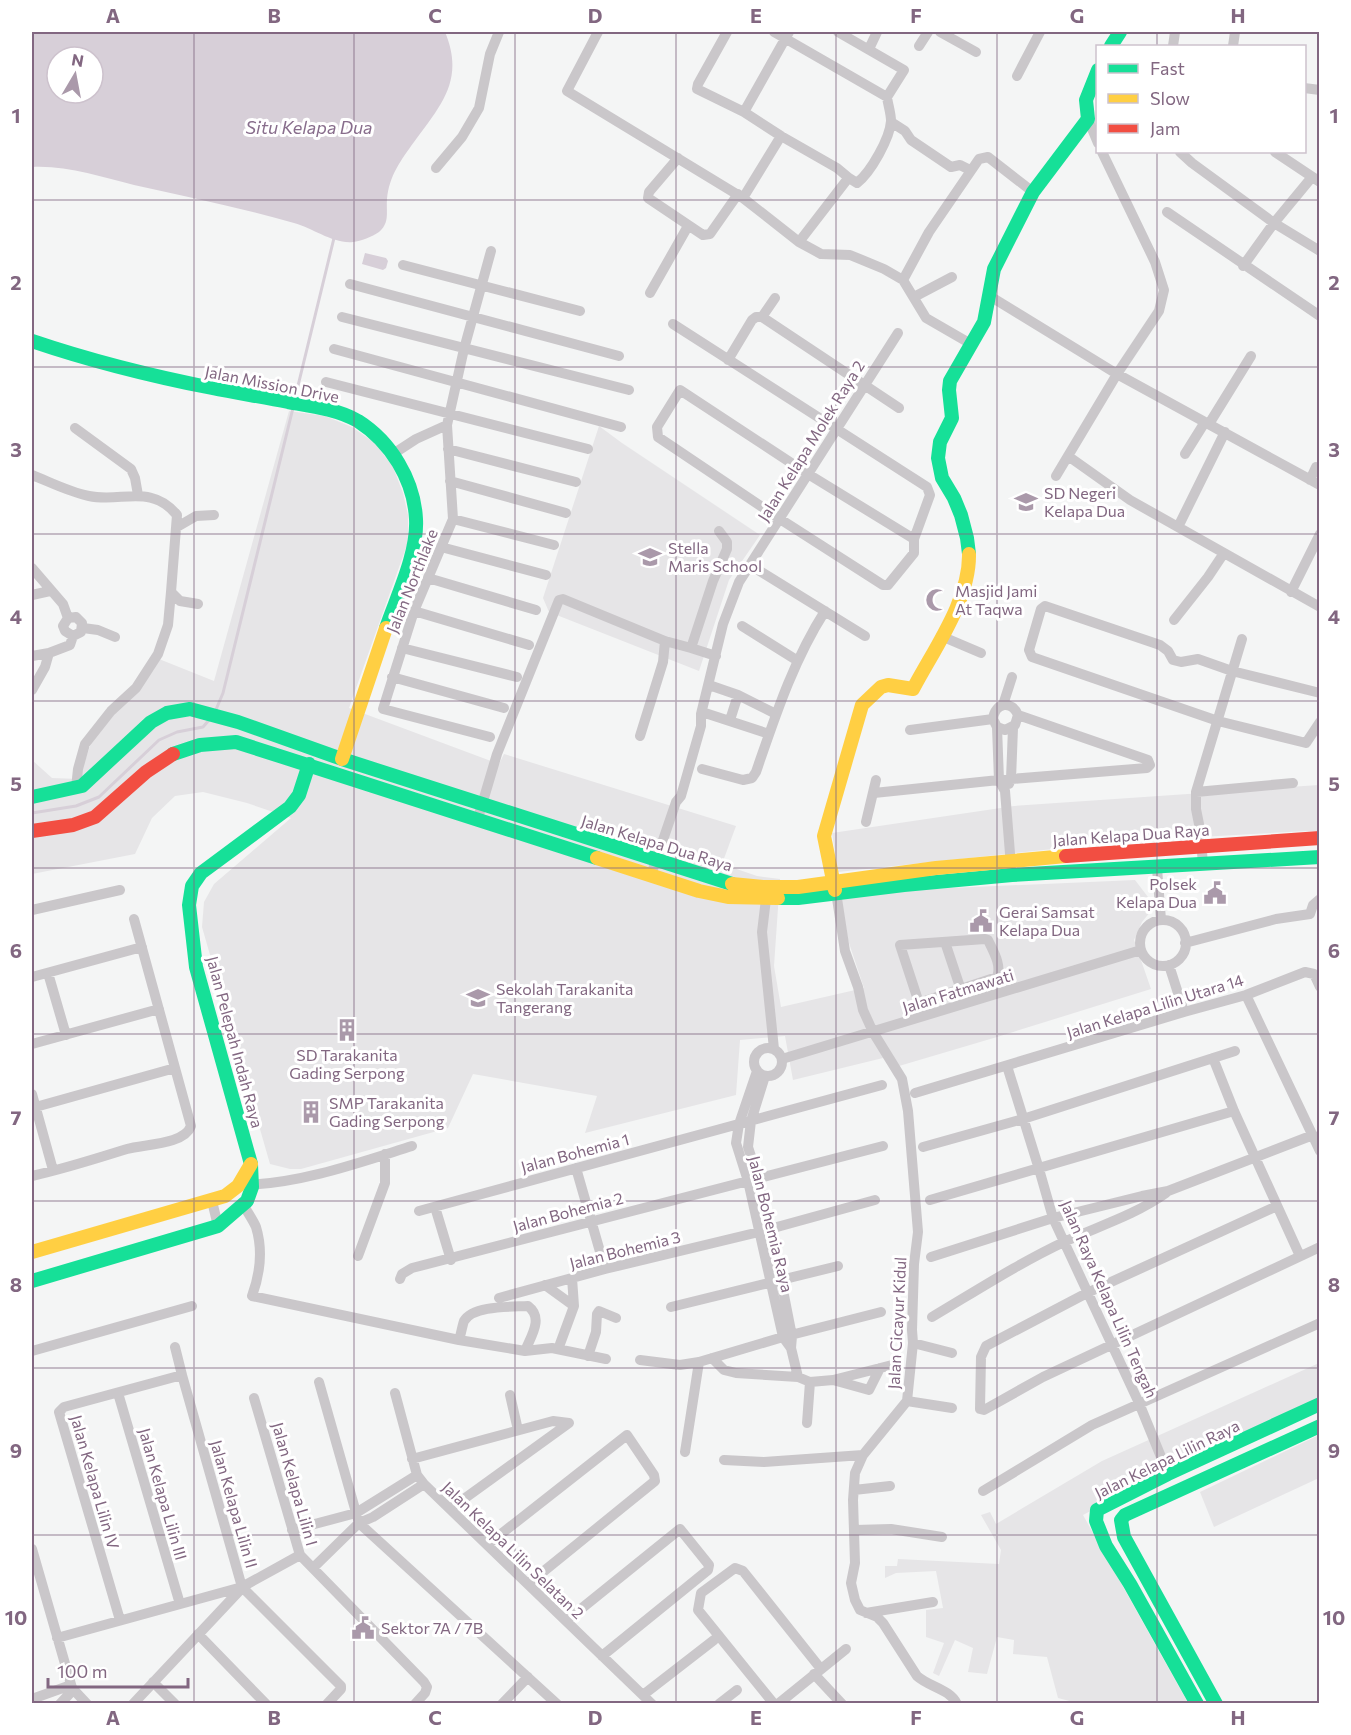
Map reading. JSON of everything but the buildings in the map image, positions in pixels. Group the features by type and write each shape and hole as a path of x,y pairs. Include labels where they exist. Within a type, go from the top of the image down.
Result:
{"street":[{"path":"436,168 462,137 479,108 490,54 499,32"},
{"path":"598,32 567,91 740,196 799,242 824,254 850,255 884,269 903,280 926,318 971,344"},
{"path":"728,32 697,89 744,112 837,168 857,183 866,175 888,134 891,122 886,97 904,70 838,32"},
{"path":"774,32 788,34 886,97"},
{"path":"869,49 878,32"},
{"path":"919,46 928,32"},
{"path":"940,32 976,52"},
{"path":"1017,76 1040,32"},
{"path":"1112,45 1120,32"},
{"path":"744,112 788,34"},
{"path":"1096,75 1086,100 1088,119 1096,138"},
{"path":"835,887 824,836 862,705 880,687 888,685 913,689 963,596 967,582 970,553 956,503 941,476 938,447 952,418 948,391 950,381 984,322 994,269 1034,192 1088,119"},
{"path":"891,122 905,131 911,140 952,167 960,165 970,170"},
{"path":"678,158 649,192 648,197 688,226 703,235 709,235 740,196 781,136"},
{"path":"1056,476 1117,374 1159,311 1164,290 1155,262 1102,153"},
{"path":"1181,153 1192,164 1274,223 1320,251"},
{"path":"1244,266 1274,223 1316,179 1277,153"},
{"path":"903,280 929,232 979,159 988,158 1034,192"},
{"path":"799,242 849,178"},
{"path":"1167,212 1320,316"},
{"path":"650,293 688,226"},
{"name":"Jalan Northlake","path":"490,737 383,709 414,611 453,519 448,420 464,349 491,251"},
{"path":"403,265 580,310"},
{"path":"914,297 952,277"},
{"path":"350,284 619,356"},
{"path":"988,295 1117,374 1315,482 1316,467"},
{"path":"762,317 775,298"},
{"path":"342,317 629,390"},
{"path":"728,360 752,320 755,317 762,317 899,408"},
{"path":"674,324 927,487 929,497 914,539 914,553 894,579 886,585 780,519 658,436 657,427 680,390 808,474 914,539"},
{"name":"Jalan Kelapa Molek Raya 2","path":"651,875 676,802 681,796 701,726 723,624 740,582 898,333"},
{"name":"Jalan Mission Drive","path":"32,341 116,367 174,381 309,406 344,415 359,422 393,454 405,476 412,496 416,520 413,548 342,759"},
{"path":"334,349 621,427"},
{"path":"1185,454 1251,356"},
{"path":"326,382 448,420 588,449"},
{"path":"393,454 448,420"},
{"path":"75,428 129,467 135,478 138,495"},
{"path":"1178,527 1225,432"},
{"path":"448,449 576,482"},
{"path":"1068,456 1130,500 1320,607"},
{"path":"32,475 92,497 138,495 149,497 169,505 177,515 168,625 158,654 136,688 111,711 85,744 78,769 76,788"},
{"path":"450,481 566,513"},
{"path":"177,527 196,516 214,515"},
{"path":"453,519 555,545"},
{"path":"691,648 713,581 727,549 727,542 719,531"},
{"path":"1292,592 1320,534"},
{"path":"441,547 546,575"},
{"path":"1174,620 1224,553"},
{"path":"750,565 865,636"},
{"path":"32,568 63,604 68,618"},
{"path":"428,578 536,610"},
{"path":"32,595 50,591"},
{"path":"171,592 180,601 198,604"},
{"path":"478,818 508,725 559,600 563,599 585,607 665,641 716,656"},
{"path":"1320,693 1232,671 1198,659 1181,662 1173,660 1168,651 1160,645 1045,606 1041,609 1029,650 1032,657 1218,721 1304,742 1308,742 1320,722"},
{"path":"414,611 530,645"},
{"path":"702,769 743,780 752,778 798,661 809,636 825,611"},
{"path":"68,618 76,617 83,627"},
{"path":"68,618 63,626 65,631 73,636 78,635 83,627"},
{"path":"742,626 798,661"},
{"path":"83,627 98,630 115,638"},
{"path":"32,656 49,653 70,645 73,636"},
{"path":"942,636 981,653"},
{"path":"1203,864 1196,792 1242,639"},
{"path":"640,736 663,662 665,641"},
{"path":"402,648 517,677"},
{"path":"32,690 45,667 49,653"},
{"path":"392,677 504,708"},
{"path":"1003,705 1012,677"},
{"path":"709,685 738,695 776,714"},
{"path":"730,720 738,695"},
{"path":"1005,779 995,723 995,710 1003,705 1013,706 1018,715 1013,728 1005,779 1012,875"},
{"name":"Jalan Kelapa Dua Raya","path":"32,797 82,786 151,722 167,713 190,709 240,723 342,759 732,885 835,887 1320,857"},
{"path":"702,713 769,734"},
{"path":"874,793 1005,779 1147,768 1150,765 1148,760 1018,715"},
{"path":"236,742 240,723"},
{"path":"910,729 995,723 1005,730 1013,728"},
{"name":"Jalan Kelapa Dua Raya","path":"32,831 93,818 152,766 171,753 192,745 216,741 236,742 309,764 699,891 728,897 798,898 835,887 1010,861 1320,838"},
{"name":"Jalan Pelepah Indah Raya","path":"254,1185 251,1164 196,968 189,905 192,886 201,873 290,807 299,795 309,764"},
{"path":"866,822 876,780"},
{"path":"1196,792 1293,783"},
{"path":"1157,868 1161,920"},
{"name":"Jalan Cicayur Kidul","path":"835,887 845,951 858,987 863,1010 873,1032 902,1079 908,1111 918,1232 913,1343 907,1401 863,1455 855,1473 855,1563 851,1583 860,1610 877,1617 883,1623 917,1676 952,1696 957,1704"},
{"path":"32,910 120,890"},
{"path":"766,899 762,932 774,1049"},
{"path":"1185,943 1276,919 1315,916 1313,905 1320,899"},
{"path":"32,1176 73,1167 130,1149 151,1146 189,1132 191,1126 134,919"},
{"path":"1161,920 1175,924 1180,929 1185,943 1181,957 1169,965 1152,963 1141,950 1142,933 1150,924 1161,920"},
{"path":"988,940 999,972 997,977 979,984 919,1003 900,945 988,940"},
{"path":"945,942 961,990"},
{"path":"32,977 142,947"},
{"name":"Jalan Fatmawati","path":"782,1059 1141,950"},
{"path":"1169,965 1184,1012"},
{"name":"Jalan Kelapa Lilin Utara 14","path":"915,1093 1246,995 1310,972 1314,974 1320,987"},
{"path":"48,973 66,1035"},
{"path":"979,984 984,999"},
{"path":"1246,995 1320,1150"},
{"path":"32,1044 159,1009"},
{"path":"764,1048 774,1049 781,1055 781,1068 778,1072 761,1073 754,1062 757,1053 764,1048"},
{"path":"923,1147 1023,1119 1234,1052"},
{"path":"1213,1058 1234,1111 1300,1256"},
{"name":"Jalan Raya Kelapa Lilin Tengah","path":"1007,1066 1053,1218 1139,1403 1168,1474"},
{"path":"33,1108 175,1068"},
{"name":"Jalan Bohemia Raya","path":"761,1073 748,1147 763,1231 769,1283 788,1336 798,1377"},
{"name":"Jalan Bohemia Raya","path":"753,1180 736,1143 739,1124 761,1073"},
{"name":"Jalan Bohemia 1","path":"419,1211 882,1085"},
{"path":"32,1094 33,1108 53,1170"},
{"path":"930,1200 1234,1111"},
{"path":"931,1257 1053,1218 1168,1191 1312,1135"},
{"path":"239,1185 268,1184 327,1172 412,1146"},
{"name":"Jalan Bohemia 2","path":"400,1279 402,1274 412,1268 451,1260 591,1221 883,1146"},
{"path":"358,1256 386,1183 384,1154"},
{"path":"32,1252 212,1201 233,1192 251,1164"},
{"path":"576,1168 605,1269"},
{"path":"32,1281 218,1226 244,1206 254,1185"},
{"path":"932,1317 1004,1274 1064,1242 1146,1207 1168,1191"},
{"name":"Jalan Bohemia 3","path":"499,1298 875,1200"},
{"path":"212,1201 218,1226"},
{"path":"244,1206 255,1226 260,1262 259,1276 252,1296 459,1340 525,1351 552,1348 606,1359"},
{"path":"435,1206 451,1260"},
{"path":"1277,1206 1087,1293 986,1346 981,1357 980,1409 984,1410 1043,1377 1111,1344 1320,1247"},
{"name":"Jalan Bohemia Raya","path":"763,1231 781,1280 788,1336"},
{"path":"78,1239 86,1265"},
{"path":"671,1307 838,1266"},
{"path":"560,1344 574,1306 572,1278"},
{"path":"545,1286 574,1306"},
{"path":"32,1351 192,1306"},
{"path":"459,1340 465,1320 473,1313 485,1309 528,1306 533,1310 537,1319 525,1351"},
{"path":"588,1356 596,1332 599,1311 616,1318"},
{"path":"640,1360 680,1365 699,1362 881,1312"},
{"path":"983,1491 1092,1425 1320,1323"},
{"path":"913,1343 952,1353"},
{"name":"Jalan Kelapa Lilin II","path":"175,1347 242,1587 341,1686 341,1689 327,1704"},
{"path":"712,1358 724,1370 736,1373 798,1377 810,1382 833,1380 896,1364"},
{"path":"685,1452 699,1362"},
{"path":"833,1380 869,1390 880,1368"},
{"path":"118,1393 182,1375"},
{"path":"319,1382 357,1518 557,1704"},
{"path":"807,1423 810,1382"},
{"name":"Jalan Kelapa Lilin III","path":"118,1393 180,1604"},
{"name":"Jalan Kelapa Lilin IV","path":"118,1393 64,1407 58,1416 120,1620"},
{"name":"Jalan Kelapa Lilin Selatan 2","path":"395,1393 412,1459 420,1480 652,1704"},
{"path":"510,1395 518,1430"},
{"name":"Jalan Kelapa Lilin I","path":"254,1398 300,1555 424,1682 427,1687 425,1693 415,1704"},
{"path":"907,1401 952,1408"},
{"path":"1315,1407 1320,1426"},
{"name":"Jalan Kelapa Lilin Raya","path":"1197,1704 1130,1584 1106,1546 1096,1521 1097,1510 1168,1474 1315,1407"},
{"path":"412,1459 553,1421 569,1423 450,1509"},
{"name":"Jalan Kelapa Lilin Raya","path":"1216,1704 1124,1537 1121,1520 1125,1515 1320,1426"},
{"path":"487,1545 627,1435 654,1475 655,1481 528,1584"},
{"path":"724,1460 764,1462 863,1455"},
{"path":"313,1568 357,1518 420,1480"},
{"path":"854,1490 890,1486"},
{"path":"1096,1515 1121,1520"},
{"path":"292,1530 357,1518"},
{"path":"566,1621 680,1528 709,1565 708,1570 602,1656"},
{"path":"855,1530 891,1529 942,1537"},
{"path":"1106,1546 1107,1541 1113,1536 1124,1537"},
{"path":"32,1549 72,1688 87,1704"},
{"path":"57,1638 242,1587 300,1555"},
{"path":"774,1704 698,1610 701,1593 735,1568 743,1571 842,1704"},
{"path":"133,1704 242,1587"},
{"path":"866,1613 933,1602"},
{"path":"198,1634 266,1704"},
{"path":"643,1695 714,1640"},
{"path":"778,1704 846,1648"},
{"path":"502,1704 528,1677"},
{"path":"153,1682 175,1704"},
{"path":"32,1699 72,1688"},
{"path":"60,1704 72,1688"},
{"path":"719,1704 737,1690"}],"shaded area":[{"path":"289,411 325,416 352,427 375,443 393,467 408,515 408,542 349,708 499,764 504,754 736,826 722,864 757,876 780,879 774,966 781,1007 864,988 848,940 841,897 928,889 1135,880 1148,897 1151,911 1142,922 1134,940 1151,989 899,1066 883,1058 793,1080 785,1036 740,1040 736,1095 585,1133 597,1096 473,1074 448,1128 301,1169 270,1164 202,927 204,902 214,884 291,818 247,803 203,792 175,796 152,818 135,854 32,874 32,760 52,778 79,779 91,743 159,659 214,681"},
{"name":"Stella Maris School","path":"599,426 760,535 729,580 699,671 549,612 543,598"},
{"path":"1319,785 1319,832 1128,841 838,872 832,833 1014,806"},
{"path":"1319,1363 1319,1398 1177,1465 1083,1515 1188,1703 1081,1704 1058,1698 1047,1657 1013,1654 1014,1640 997,1637 987,1674 968,1672 973,1648 955,1640 939,1676 933,1673 944,1643 926,1637 926,1610 943,1608 936,1571 896,1573 885,1578 885,1566 897,1566 898,1559 999,1564 1001,1550 981,1515 990,1512 996,1524 1102,1461"},
{"path":"1319,1435 1319,1478 1214,1527 1200,1492"}],"water":[{"name":"Situ Kelapa Dua","path":"32,32 445,32 451,49 451,78 447,91 441,104 396,169 388,191 385,225 376,234 359,241 338,241 301,225 274,218 83,172 32,167"},
{"path":"365,253 386,258 388,261 386,268 383,270 362,264"}],"waterway":[{"path":"295,398 334,238"},
{"path":"215,712 223,693 293,408"},
{"path":"32,813 76,806 99,797 159,740 177,732 203,727 209,720"}],"traffic: fast":[{"path":"1112,45 1120,32"},
{"path":"969,554 961,515 942,478 938,458 940,442 952,418 950,381 984,322 994,269 1033,192 1088,119 1086,100 1096,75"},
{"path":"32,341 166,378 333,411 358,421 370,430 399,463 411,490 416,519 414,546 386,628"},
{"path":"32,797 82,786 151,722 167,713 190,709 238,722 342,759 732,884"},
{"path":"173,754 200,745 236,742 597,858"},
{"path":"32,1281 218,1226 247,1201 252,1187 251,1164 196,967 189,905 192,886 201,873 290,807 299,795 309,764"},
{"path":"778,898 798,898 1012,875 1320,857"},
{"path":"1197,1704 1130,1584 1106,1546 1096,1521 1097,1510 1168,1474 1320,1404"},
{"path":"1216,1704 1124,1537 1121,1520 1125,1515 1320,1426"}],"traffic: slow":[{"path":"835,890 824,836 862,705 881,687 888,685 913,689 957,606 964,589 969,554"},
{"path":"342,759 386,628"},
{"path":"732,884 798,887 936,868 1066,856"},
{"path":"597,858 699,891 728,897 778,898"},
{"path":"32,1252 225,1196 238,1186 251,1164"}],"traffic: jam":[{"path":"32,831 73,825 95,817 146,772 173,754"},
{"path":"1066,856 1320,838"}],"place":[{"name":"SD Negeri Kelapa Dua","path":"1026,502"},
{"name":"Stella Maris School","path":"650,557"},
{"name":"Masjid Jami At Taqwa","path":"937,600"},
{"name":"Polsek Kelapa Dua","path":"1215,893"},
{"name":"Gerai Samsat Kelapa Dua","path":"981,921"},
{"name":"Sekolah Tarakanita Tangerang","path":"478,998"},
{"name":"SD Tarakanita Gading Serpong","path":"347,1030"},
{"name":"SMP Tarakanita Gading Serpong","path":"311,1112"},
{"name":"Sektor 7A / 7B","path":"363,1628"}]}
